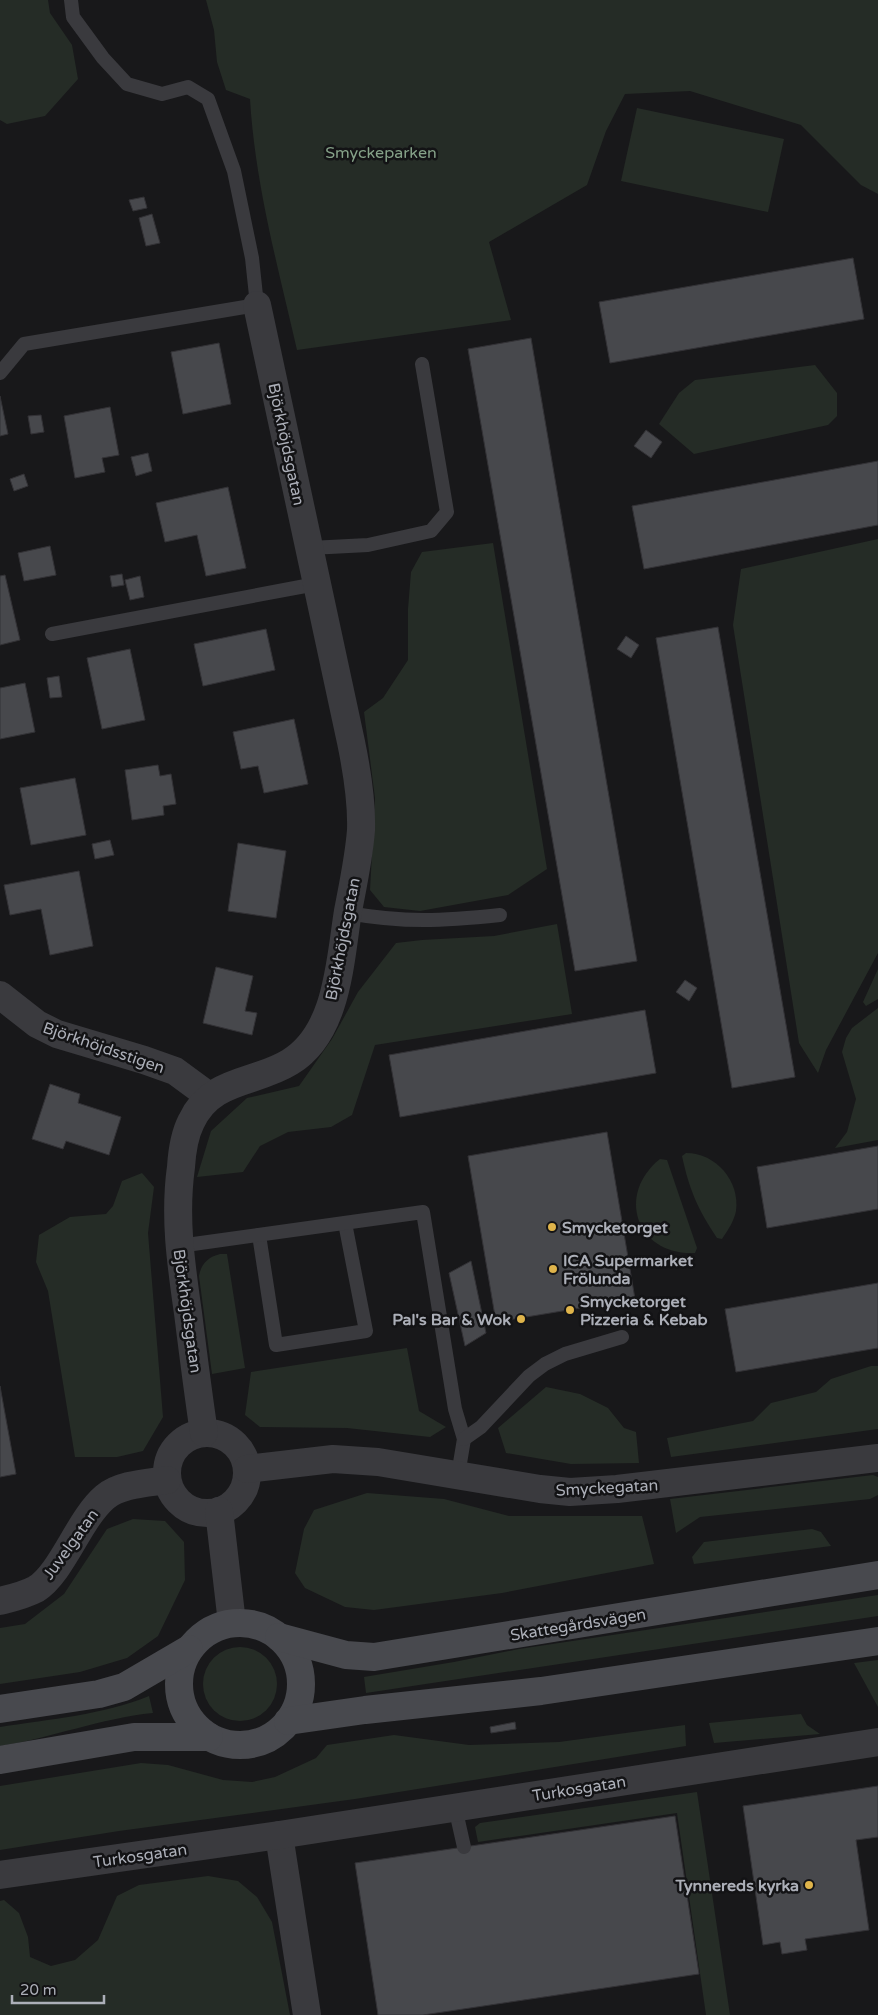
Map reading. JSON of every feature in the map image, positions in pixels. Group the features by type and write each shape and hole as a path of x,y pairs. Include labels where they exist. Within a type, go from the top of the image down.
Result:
{"street":[{"name":"Björkhöjdsgatan","path":"204,1433 179,1246 178,1187 184,1143 190,1123 198,1108 209,1096 234,1083 258,1076 290,1062 304,1052 319,1033 333,999 361,831 359,781 257,305"},
{"name":"Björkhöjdsstigen","path":"0,995 37,1024 57,1034 175,1071 209,1096"},
{"path":"204,1433 219,1435 233,1442 243,1454 247,1469 246,1483 241,1495 231,1505 219,1511 202,1513 186,1508 174,1496 167,1480 168,1463 175,1448 188,1438 204,1433"},
{"name":"Smyckegatan","path":"247,1469 333,1459 378,1462 540,1489 570,1492 617,1489 878,1458"},
{"name":"Juvelgatan","path":"0,1601 18,1597 37,1588 52,1573 86,1519 105,1496 120,1488 167,1480"},
{"path":"219,1511 232,1623"},
{"name":"Skattegårdsvägen","path":"279,1637 288,1647 300,1671 299,1698 288,1721 272,1736 252,1744 229,1745 209,1737 190,1720 180,1697 179,1672 189,1649 196,1641 212,1629 232,1623 257,1625 279,1637 346,1655 374,1657 878,1575"},
{"path":"288,1721 365,1710 541,1691 878,1640"},
{"name":"Skattegårdsvägen","path":"0,1709 99,1694 124,1687 189,1649"},
{"name":"Skattegårdsvägen","path":"0,1760 134,1736 209,1737"},
{"name":"Turkosgatan","path":"0,1875 280,1835 878,1742"},
{"path":"280,1835 307,2015"}],"lane":[{"path":"0,373 24,344 257,305 252,258 234,171 208,99 188,87 162,94 127,84 103,58 73,17 71,0"},
{"path":"310,548 368,545 432,532 447,512 422,364"},
{"path":"52,634 316,584"},
{"path":"348,913 384,920 413,921 444,921 500,915"},
{"path":"179,1246 423,1212 454,1408 464,1439 458,1475"},
{"path":"259,1235 276,1345 366,1331 345,1223"},
{"path":"464,1439 481,1428 529,1376 545,1364 566,1354 622,1337"},
{"path":"455,1807 464,1847"}],"green space":[{"path":"0,0 48,0 50,13 72,45 78,79 45,116 7,124 0,120"},
{"name":"Smyckeparken","path":"206,0 878,0 878,194 861,185 801,125 690,91 625,94 606,131 587,185 489,242 511,320 297,350 262,194 250,99 226,90 217,62 214,30"},
{"path":"637,108 784,139 768,212 621,181"},
{"path":"815,365 837,393 837,416 828,425 694,454 659,424 679,393 695,380"},
{"path":"878,539 878,953 826,1050 818,1073 799,1043 733,625 741,569"},
{"path":"493,543 547,869 508,895 420,911 384,907 370,890 375,798 364,712 383,698 408,660 408,609 411,572 422,552"},
{"path":"557,924 572,1014 375,1045 352,1115 331,1127 288,1132 260,1146 243,1172 197,1177 211,1131 247,1098 299,1086 332,1039 358,992 396,943 494,936"},
{"path":"878,969 878,999 866,1006 863,1002"},
{"path":"878,1008 878,1140 835,1148 847,1132 856,1099 842,1052 846,1038 852,1028"},
{"path":"686,1153 697,1154 716,1163 730,1179 734,1189 736,1211 722,1239 717,1238 695,1199 682,1156"},
{"path":"660,1159 667,1160 697,1248 695,1253 675,1251 659,1245 647,1234 639,1221 636,1205 638,1189 646,1173"},
{"path":"142,1173 154,1187 148,1233 163,1417 143,1451 117,1457 75,1457 48,1291 36,1262 39,1235 70,1217 106,1214 113,1206 122,1181"},
{"path":"220,1254 227,1254 245,1368 212,1374 199,1276 201,1268 206,1262"},
{"path":"407,1348 419,1411 446,1427 430,1437 347,1428 260,1427 245,1415 251,1372"},
{"path":"871,1366 878,1366 878,1429 671,1457 667,1438 753,1421 771,1403 816,1392 831,1379"},
{"path":"546,1387 580,1394 608,1408 624,1428 636,1432 639,1463 571,1464 506,1453 498,1428"},
{"path":"873,1475 878,1477 878,1495 870,1499 700,1517 676,1533 670,1499"},
{"path":"367,1493 444,1499 509,1516 642,1516 654,1564 502,1593 374,1610 345,1607 305,1588 295,1573 304,1529 314,1510"},
{"path":"133,1519 165,1521 184,1542 185,1580 158,1636 127,1658 80,1672 0,1684 0,1628 25,1624 64,1594 107,1529"},
{"path":"812,1529 821,1532 831,1546 694,1564 692,1557 704,1542"},
{"path":"878,1595 878,1616 366,1693 364,1677 519,1649"},
{"path":"240,1647 254,1650 266,1658 274,1670 277,1684 274,1698 266,1710 254,1718 240,1721 226,1718 214,1710 206,1698 203,1684 206,1670 214,1658 226,1650"},
{"path":"878,1660 878,1707 854,1663"},
{"path":"149,1696 153,1713 114,1719 0,1746 0,1727 95,1712"},
{"path":"801,1714 807,1725 820,1734 714,1743 709,1723"},
{"path":"685,1725 686,1746 355,1799 119,1831 0,1850 0,1786 141,1763 168,1765 223,1780 252,1782 275,1777 316,1758 327,1745 394,1735 469,1745 559,1742"},
{"path":"697,1792 730,2015 706,2015 677,1813 478,1842 475,1827 480,1823"},
{"path":"208,1876 238,1881 257,1897 272,1922 290,2015 0,2015 0,1901 4,1900 19,1913 28,1937 30,1957 51,1966 75,1960 98,1940 117,1896 139,1885"}],"building":[{"path":"144,197 147,208 133,211 129,200"},
{"path":"152,214 160,243 146,246 139,218"},
{"path":"853,258 864,319 610,363 599,302"},
{"path":"531,338 637,961 575,971 468,349"},
{"path":"219,343 231,404 183,414 171,352"},
{"path":"0,396 8,434 0,436"},
{"path":"110,407 119,455 102,458 105,472 75,478 64,416"},
{"path":"41,415 44,432 31,434 28,416"},
{"path":"646,430 662,442 651,458 634,446"},
{"path":"148,453 152,471 136,476 131,457"},
{"path":"878,461 878,525 644,569 632,506"},
{"path":"24,474 28,486 14,491 10,479"},
{"path":"228,487 246,568 206,576 197,535 165,542 156,503"},
{"path":"50,546 56,575 24,581 18,553"},
{"path":"122,574 124,585 112,587 110,576"},
{"path":"5,575 20,640 0,645 0,576"},
{"path":"140,576 144,597 130,600 125,580"},
{"path":"718,627 795,1077 732,1088 656,638"},
{"path":"266,629 275,670 203,686 194,644"},
{"path":"626,636 639,645 631,658 617,649"},
{"path":"130,649 145,720 102,729 87,658"},
{"path":"59,676 62,697 50,698 47,678"},
{"path":"25,683 35,732 0,739 0,688"},
{"path":"294,719 308,784 264,793 258,766 241,769 233,732"},
{"path":"158,765 160,776 171,774 176,804 163,806 164,815 132,820 125,770"},
{"path":"75,778 86,835 31,845 20,788"},
{"path":"110,840 114,855 95,859 92,844"},
{"path":"238,843 286,851 276,918 228,911"},
{"path":"79,871 93,946 50,955 41,909 10,915 4,885"},
{"path":"216,967 253,976 245,1011 257,1013 252,1035 203,1023"},
{"path":"685,980 697,988 689,1001 676,992"},
{"path":"645,1010 656,1073 400,1117 389,1055"},
{"path":"50,1084 80,1094 78,1103 121,1117 109,1155 66,1141 63,1149 32,1139"},
{"name":"Smycketorget","path":"607,1132 635,1299 496,1322 468,1156"},
{"path":"878,1146 878,1209 767,1228 757,1167"},
{"path":"471,1261 486,1333 465,1346 449,1273"},
{"path":"878,1283 878,1348 736,1372 725,1309"},
{"path":"0,1386 16,1474 0,1477"},
{"path":"515,1722 516,1729 491,1733 490,1727"},
{"name":"Tynnereds kyrka","path":"878,1786 878,1837 856,1840 869,1930 805,1939 807,1950 782,1954 780,1942 763,1945 743,1806"},
{"path":"675,1816 699,1974 423,2015 378,2015 355,1863"}],"place":[{"name":"Smycketorget","path":"552,1227"},
{"name":"ICA Supermarket Frölunda","path":"553,1269"},
{"name":"Smycketorget Pizzeria & Kebab","path":"570,1310"},
{"name":"Pal's Bar & Wok","path":"521,1319"},
{"name":"Tynnereds kyrka","path":"809,1885"}]}
